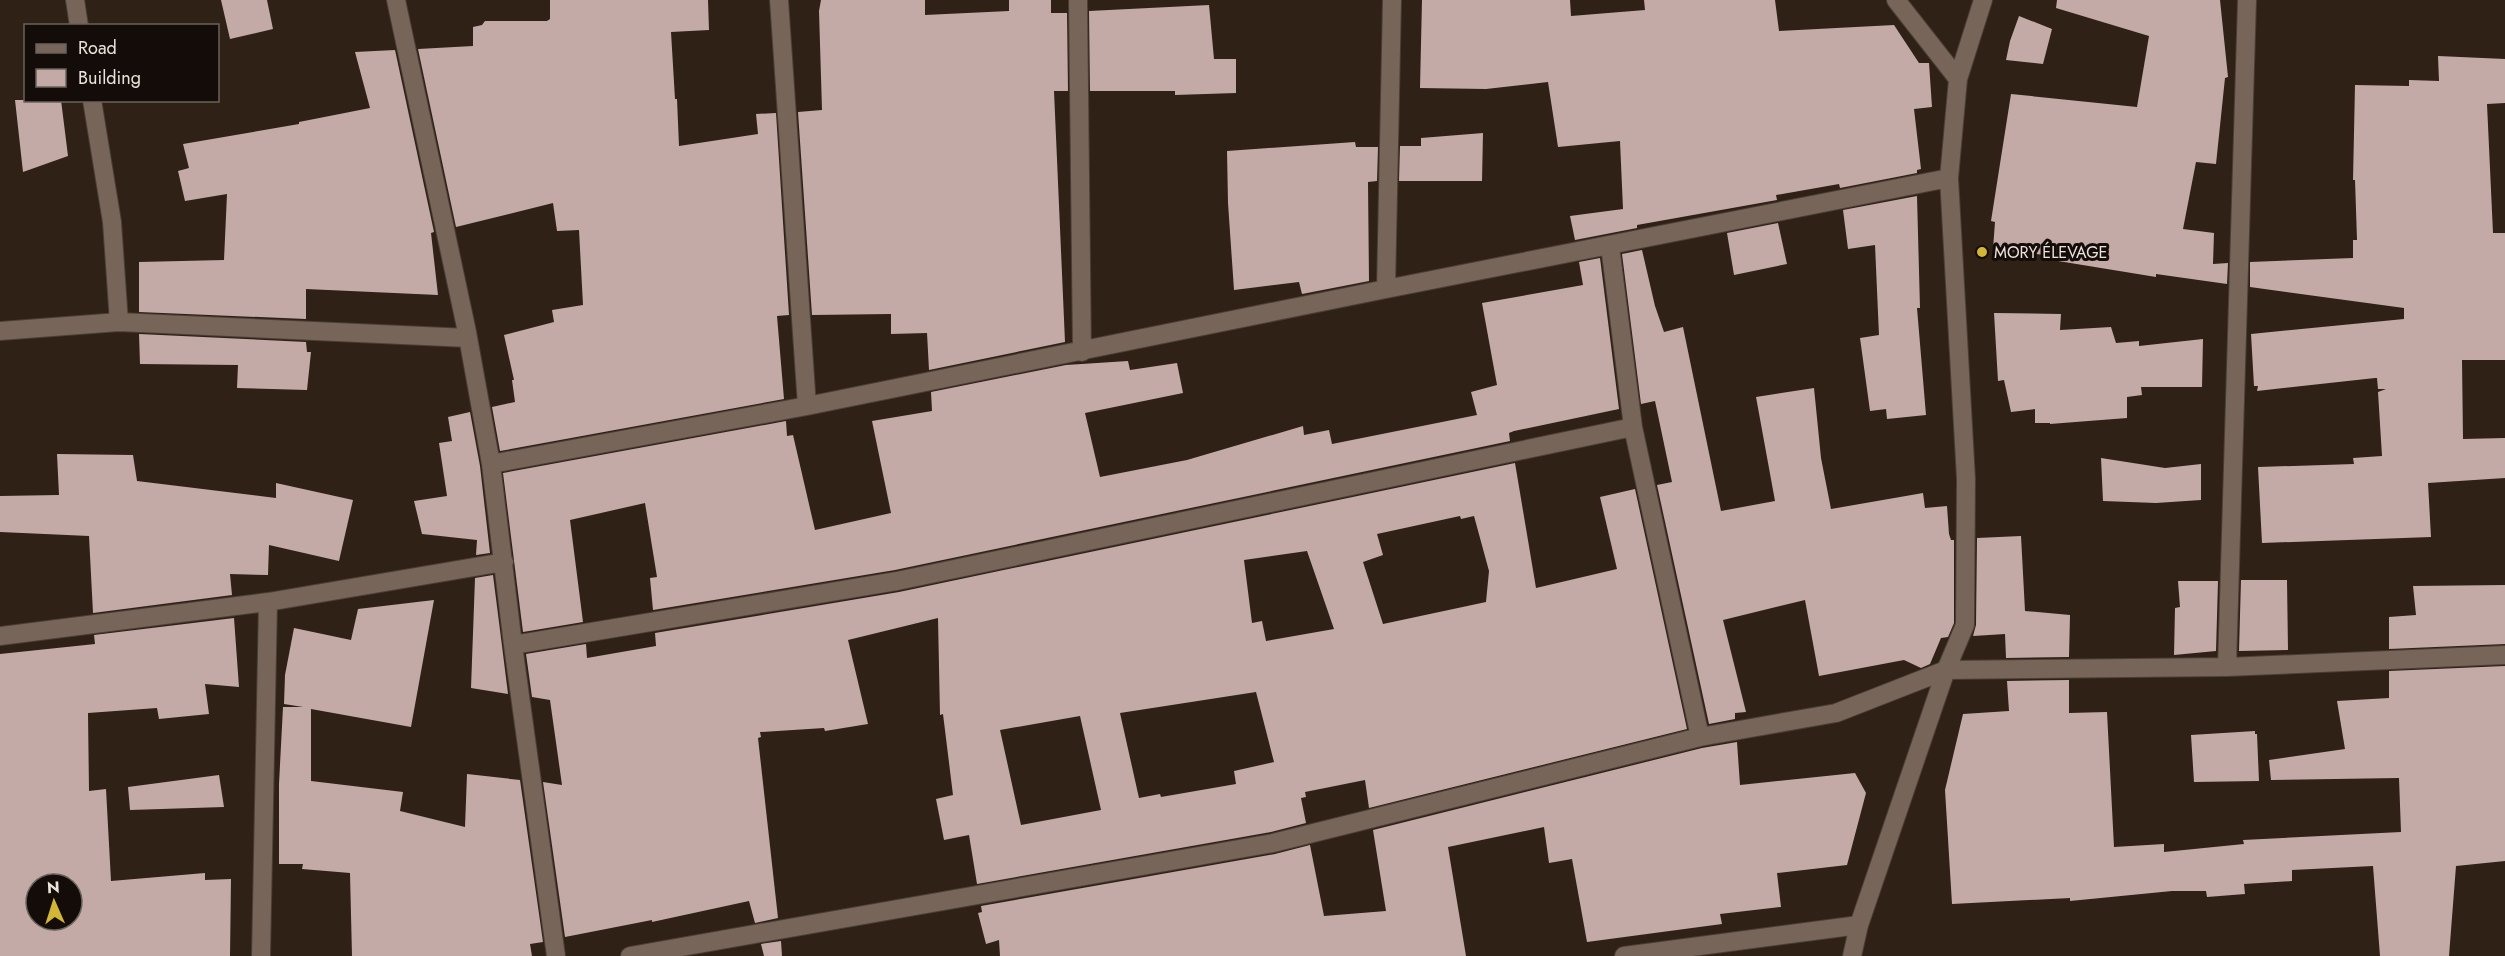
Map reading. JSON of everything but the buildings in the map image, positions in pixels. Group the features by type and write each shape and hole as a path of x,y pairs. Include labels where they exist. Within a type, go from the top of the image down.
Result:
{"street":[{"path":"75,0 80,24"},
{"path":"396,0 468,338 492,464 513,645 556,956"},
{"path":"779,0 807,406"},
{"path":"1078,0 1082,352"},
{"path":"1386,289 1392,0"},
{"path":"1896,0 1958,79"},
{"path":"1852,956 1859,925 1946,670 1965,625 1966,491 1949,178 1958,79 1983,0"},
{"path":"2227,667 2247,0"},
{"path":"92,102 112,222 119,322"},
{"path":"492,464 807,406 1949,178"},
{"path":"1610,246 1633,427 1700,737"},
{"path":"0,331 119,322 468,338"},
{"path":"513,645 897,581 1633,427"},
{"path":"0,636 268,602 504,562"},
{"path":"261,956 268,602"},
{"path":"630,956 1273,843 1700,737 1836,713 1946,670 2227,667 2505,655"},
{"path":"1624,956 1859,925"}],"place":[{"name":"MORY ÉLEVAGE","path":"1982,252"}]}
